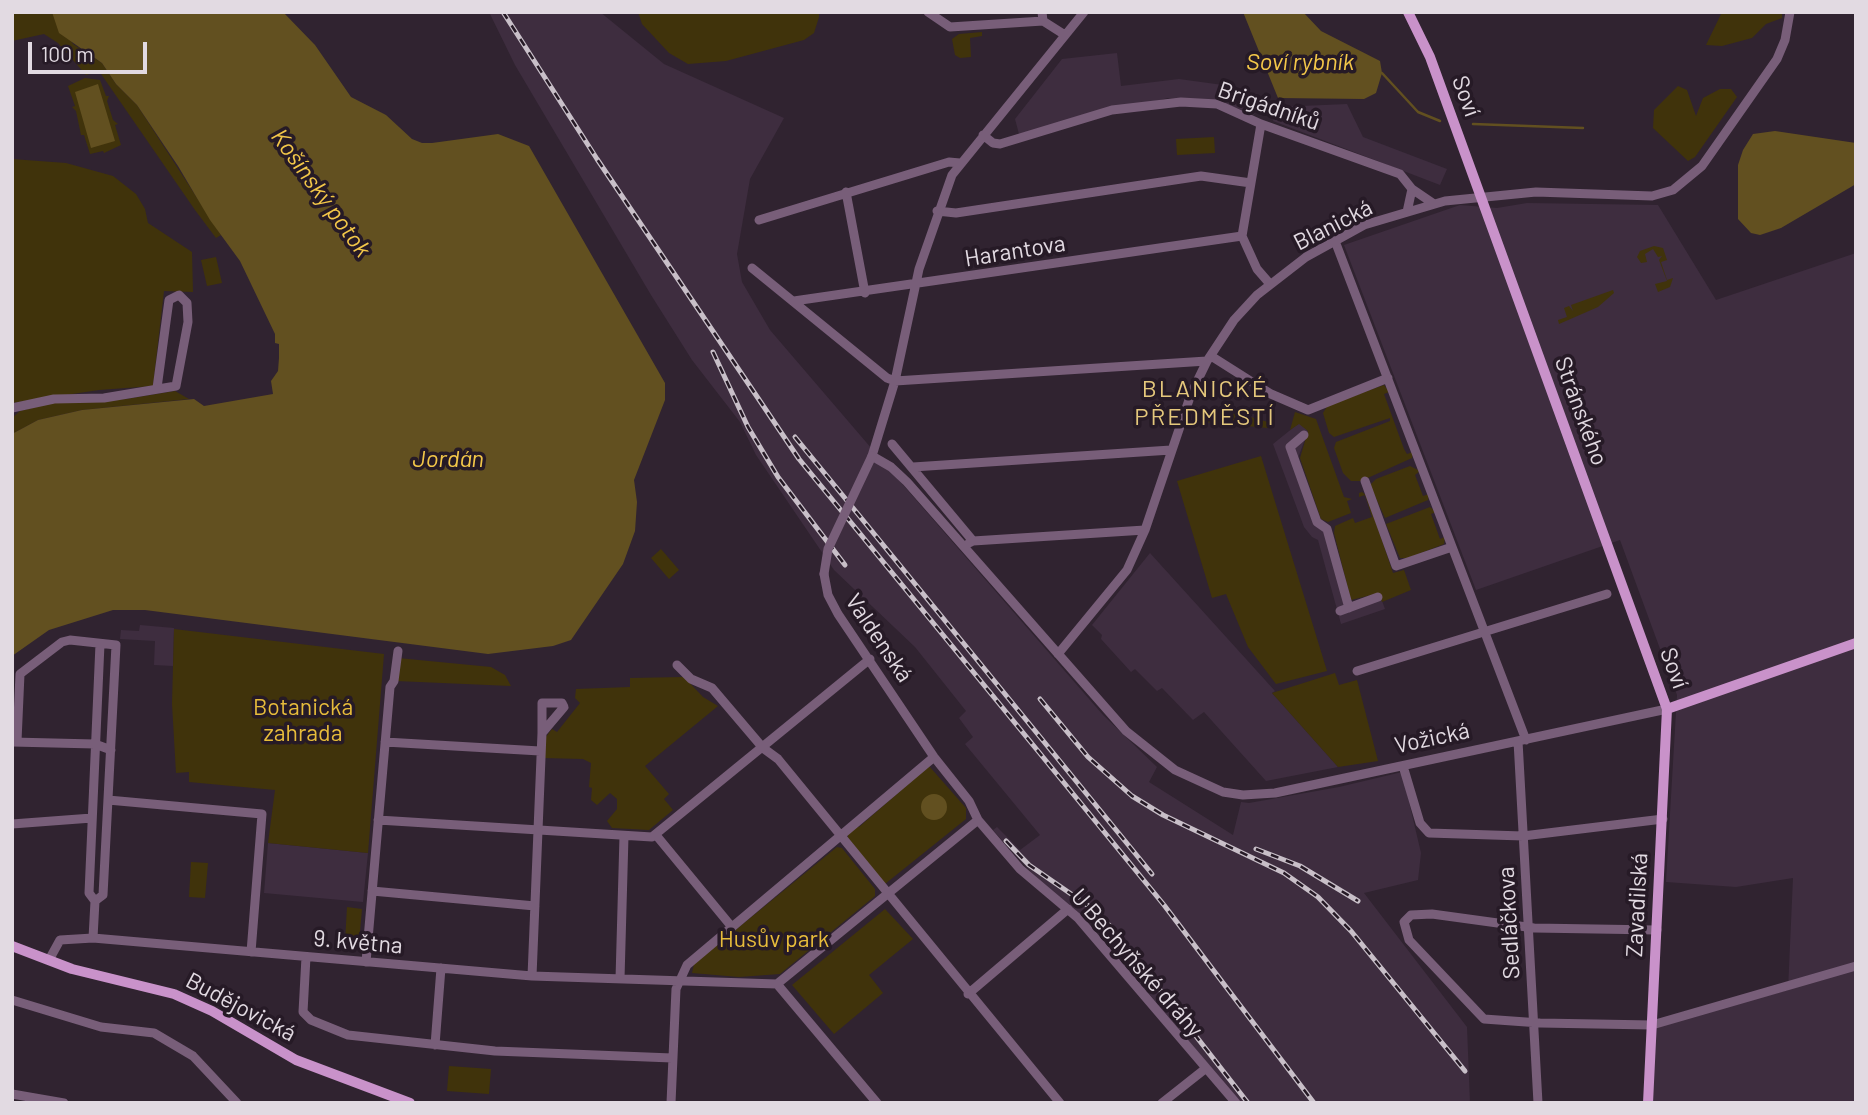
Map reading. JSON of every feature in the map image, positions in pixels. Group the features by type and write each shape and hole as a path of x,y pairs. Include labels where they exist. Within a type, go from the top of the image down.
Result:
{"main road":[{"name":"Soví","path":"1408,12 1427,49 1480,196"},
{"name":"Stránského","path":"1480,196 1642,641"},
{"name":"Soví","path":"1642,641 1667,709"},
{"name":"Vožická","path":"1667,709 1856,643"},
{"name":"Zavadilská","path":"1648,1103 1667,709"},
{"name":"Budějovická","path":"12,946 97,976 174,994 212,1011 296,1060 410,1103"}],"street":[{"path":"928,12 943,24 959,27 1042,16 1065,35"},
{"name":"Valdenská","path":"978,820 969,801 934,757 828,595 824,574 828,549 872,456 895,381 914,286 937,211 960,163 1084,12"},
{"name":"Blanická","path":"1058,654 1126,570 1145,530 1171,450 1209,358 1234,320 1270,285 1306,257 1364,225 1434,204 1480,196 1536,192 1652,196 1663,195 1684,184 1702,166 1777,59 1785,40 1790,12"},
{"name":"Brigádníků","path":"983,135 993,143 1000,144 1112,110 1181,102 1217,104 1261,124 1394,171 1434,204"},
{"path":"1261,124 1242,236 1257,269 1270,285"},
{"path":"759,220 949,162 960,163"},
{"path":"937,211 956,213 1201,176 1251,183"},
{"path":"1407,212 1412,188"},
{"path":"846,192 865,293"},
{"name":"Harantova","path":"794,301 914,286 1242,236"},
{"name":"Sedláčkova","path":"1335,241 1485,632 1522,741 1523,836 1538,1103"},
{"path":"752,268 887,378 895,381 1209,358 1270,394 1295,407 1308,410 1388,378"},
{"path":"12,408 54,398 104,398 157,388 172,388 178,382 188,322 187,303 179,295 169,300 157,388"},
{"path":"1304,435 1290,447 1317,522 1327,528 1345,609 1378,597"},
{"path":"892,444 913,467 969,544"},
{"path":"913,467 1171,450"},
{"path":"872,456 897,471 969,544 1145,530"},
{"path":"1365,481 1396,566 1452,547"},
{"name":"Vožická","path":"969,544 1058,654 1146,750 1175,770 1223,792 1242,795 1275,793 1667,709"},
{"path":"1357,671 1607,594"},
{"path":"95,901 103,895 111,750 116,645 70,640 62,642 20,674 15,742 95,744 111,750"},
{"path":"93,938 95,901 89,893 100,644"},
{"path":"366,962 385,742 398,651"},
{"path":"378,820 624,836 656,835 870,659"},
{"path":"677,665 691,679 712,688 763,748 778,759 1060,1103"},
{"path":"533,976 542,733"},
{"path":"385,742 540,751"},
{"path":"671,1103 677,981 687,965 934,757"},
{"path":"1403,766 1414,807 1426,831 1523,836 1663,819"},
{"path":"12,824 92,818 108,800"},
{"path":"108,800 262,814 251,952"},
{"path":"877,1103 778,984 978,820"},
{"name":"U Bechyňské dráhy","path":"978,820 1020,869 1068,909 1236,1103"},
{"path":"656,835 732,926"},
{"path":"620,979 624,836"},
{"path":"372,891 535,906"},
{"path":"968,994 1068,909"},
{"path":"1657,930 1528,927 1432,914 1414,914 1405,920 1409,940 1479,1017 1534,1023 1652,1025 1856,966"},
{"name":"9. května","path":"49,960 60,940 93,938 533,976 778,984"},
{"path":"306,957 302,1010 306,1017 348,1035 435,1045 672,1058"},
{"path":"435,1045 441,968"},
{"path":"12,1000 101,1027 154,1033 193,1056 237,1103"},
{"path":"1162,1103 1205,1069"},
{"path":"12,1094 64,1103"}],"shaded area":[{"path":"489,12 600,12 664,64 784,118 750,179 737,254 742,282 770,330 1103,715 1157,767 1149,782 1233,835 1241,802 1249,803 1339,787 1402,772 1421,853 1418,880 1364,893 1467,1027 1470,1103 1240,1103 1088,920 1049,891 1014,854 993,830 997,827 1020,850 1040,835 965,744 973,737 959,718 966,711 915,647 834,570 756,455 740,422 692,360 651,295 515,65"},
{"path":"1117,53 1121,86 1179,79 1223,85 1260,99 1254,115 1223,103 1168,98 1019,134 1015,119 1062,59"},
{"path":"1347,104 1363,137 1447,169 1440,185 1273,121 1278,107"},
{"path":"1527,203 1658,205 1716,300 1856,253 1856,1103 1650,1103 1656,1026 1788,990 1793,878 1736,887 1666,882 1677,695 1620,540 1476,590 1344,245 1460,205 1497,208"},
{"path":"1299,423 1308,431 1298,458 1320,521 1333,533 1351,603 1379,593 1385,609 1341,624 1318,540 1304,527 1273,444"},
{"path":"1150,553 1275,691 1272,693 1338,767 1266,781 1204,712 1193,720 1162,688 1157,691 1135,669 1131,672 1101,639 1102,635 1092,625"},
{"path":"140,625 174,628 173,666 154,665 155,641 120,639 121,630 139,631"},
{"path":"268,843 368,853 363,902 264,893"}],"green space":[{"path":"12,12 52,12 73,44 102,63 116,84 137,105 221,235 216,238 195,210 99,71 86,75 58,43 44,34 12,41"},
{"path":"638,12 819,12 819,17 814,33 804,40 726,61 688,64 669,53 642,24"},
{"path":"1722,12 1782,12 1782,18 1766,24 1752,38 1722,46 1706,45"},
{"path":"982,32 982,36 970,38 971,57 960,58 955,55 952,39 959,34"},
{"path":"85,78 100,80 106,96 109,96 107,101 113,120 118,124 115,125 121,145 104,153 90,154 84,135 81,135 76,111 72,107 75,106 68,86"},
{"path":"1678,86 1687,90 1696,116 1703,98 1720,89 1731,89 1737,97 1695,157 1688,161 1653,128 1654,110"},
{"path":"1214,137 1215,153 1177,155 1176,139"},
{"path":"12,159 66,163 113,176 136,194 145,209 148,223 192,252 193,292 164,291 153,386 99,390 12,403"},
{"path":"1654,246 1663,248 1667,260 1661,262 1667,280 1673,278 1670,287 1658,292 1655,284 1667,281 1659,260 1662,256 1658,257 1653,249 1645,254 1647,262 1641,263 1637,257 1640,251"},
{"path":"216,257 222,283 207,286 201,260"},
{"path":"1613,290 1614,293 1598,307 1559,324 1558,320 1567,317 1564,308 1569,306 1573,311 1571,305"},
{"path":"1384,385 1389,392 1384,394 1404,449 1407,454 1413,452 1412,458 1361,481 1351,481 1343,473 1334,448 1336,442 1390,421 1390,418 1334,437 1329,433 1323,413 1328,405"},
{"path":"175,391 189,399 82,410 38,420 12,434 12,418 20,411 52,403 126,399"},
{"path":"1196,411 1237,413 1268,422 1268,428 1194,421"},
{"path":"1295,412 1316,419 1344,497 1352,499 1347,501 1351,513 1328,522 1321,519 1300,458 1308,431 1299,424 1290,430"},
{"path":"1261,456 1327,671 1276,684 1248,647 1226,594 1212,598 1177,481"},
{"path":"1410,466 1420,471 1415,475 1423,496 1429,494 1428,500 1385,518 1370,485 1376,479"},
{"path":"1362,492 1367,496 1393,573 1404,570 1411,590 1382,602 1379,593 1351,600 1334,533 1335,526 1353,518 1355,523 1372,517 1365,495 1359,497"},
{"path":"1430,507 1436,512 1431,514 1440,539 1445,537 1444,544 1408,558 1400,558 1386,524"},
{"path":"661,549 679,570 669,579 651,558"},
{"name":"Botanická zahrada","path":"174,629 384,654 368,853 268,843 275,790 189,782 189,772 176,773 172,704"},
{"path":"398,658 491,667 505,675 511,686 396,681"},
{"path":"1335,673 1339,685 1357,680 1378,761 1338,767 1272,693"},
{"path":"684,677 703,697 718,706 645,766 669,794 664,799 673,810 649,830 612,828 607,821 617,809 617,799 610,793 597,805 591,800 591,763 583,759 543,758 545,738 552,729 557,732 580,703 575,698 576,689 630,687 630,678"},
{"name":"Husův park","path":"929,766 966,808 966,819 885,884 848,838 848,833 856,825 859,827"},
{"name":"Husův park","path":"837,847 842,848 875,889 875,896 780,974 739,977 692,973 694,964"},
{"path":"191,862 208,863 205,898 189,897"},
{"path":"347,907 362,909 359,943 345,942"},
{"name":"Husův park","path":"885,909 913,939 869,975 883,993 834,1034 792,985"},
{"path":"449,1066 491,1069 489,1094 447,1091"}],"water":[{"name":"Jordán","path":"52,12 283,12 315,45 351,97 386,115 412,139 432,143 498,134 529,146 665,383 665,400 634,480 637,502 635,531 623,564 571,640 553,646 488,654 145,610 113,610 49,630 12,656 12,434 38,420 82,410 194,399 204,406 273,394 271,381 278,371 279,358 279,344 275,343 275,334 240,261 210,220 178,166 137,105 116,84 102,63 59,33"},
{"name":"Soví rybník","path":"1243,12 1303,12 1321,31 1380,61 1382,73 1376,93 1364,99 1278,98"},
{"path":"98,84 115,141 91,148 75,92"},
{"path":"1775,131 1856,143 1856,184 1781,228 1760,235 1751,233 1738,219 1738,165 1753,134"},
{"path":"934,794 943,798 947,807 943,816 934,820 925,816 921,807 925,798"}],"waterway":[{"path":"1382,73 1418,112 1440,121"},
{"path":"1473,124 1583,128"}],"railway":[{"path":"503,12 597,159 799,459 1164,905 1314,1103"},
{"path":"713,352 748,427 778,477 845,565"},
{"path":"795,437 1152,874"},
{"path":"1040,699 1088,757 1132,796 1163,815 1284,873 1318,897 1351,931 1465,1071"},
{"path":"1006,841 1029,865 1090,907 1111,927 1248,1103"},
{"path":"1256,849 1300,866 1358,901"}],"district":[{"name":"BLANICKÉ PŘEDMĚSTÍ","path":"1205,403"}],"water label":[{"name":"Košínský potok","path":"321,193"}]}
